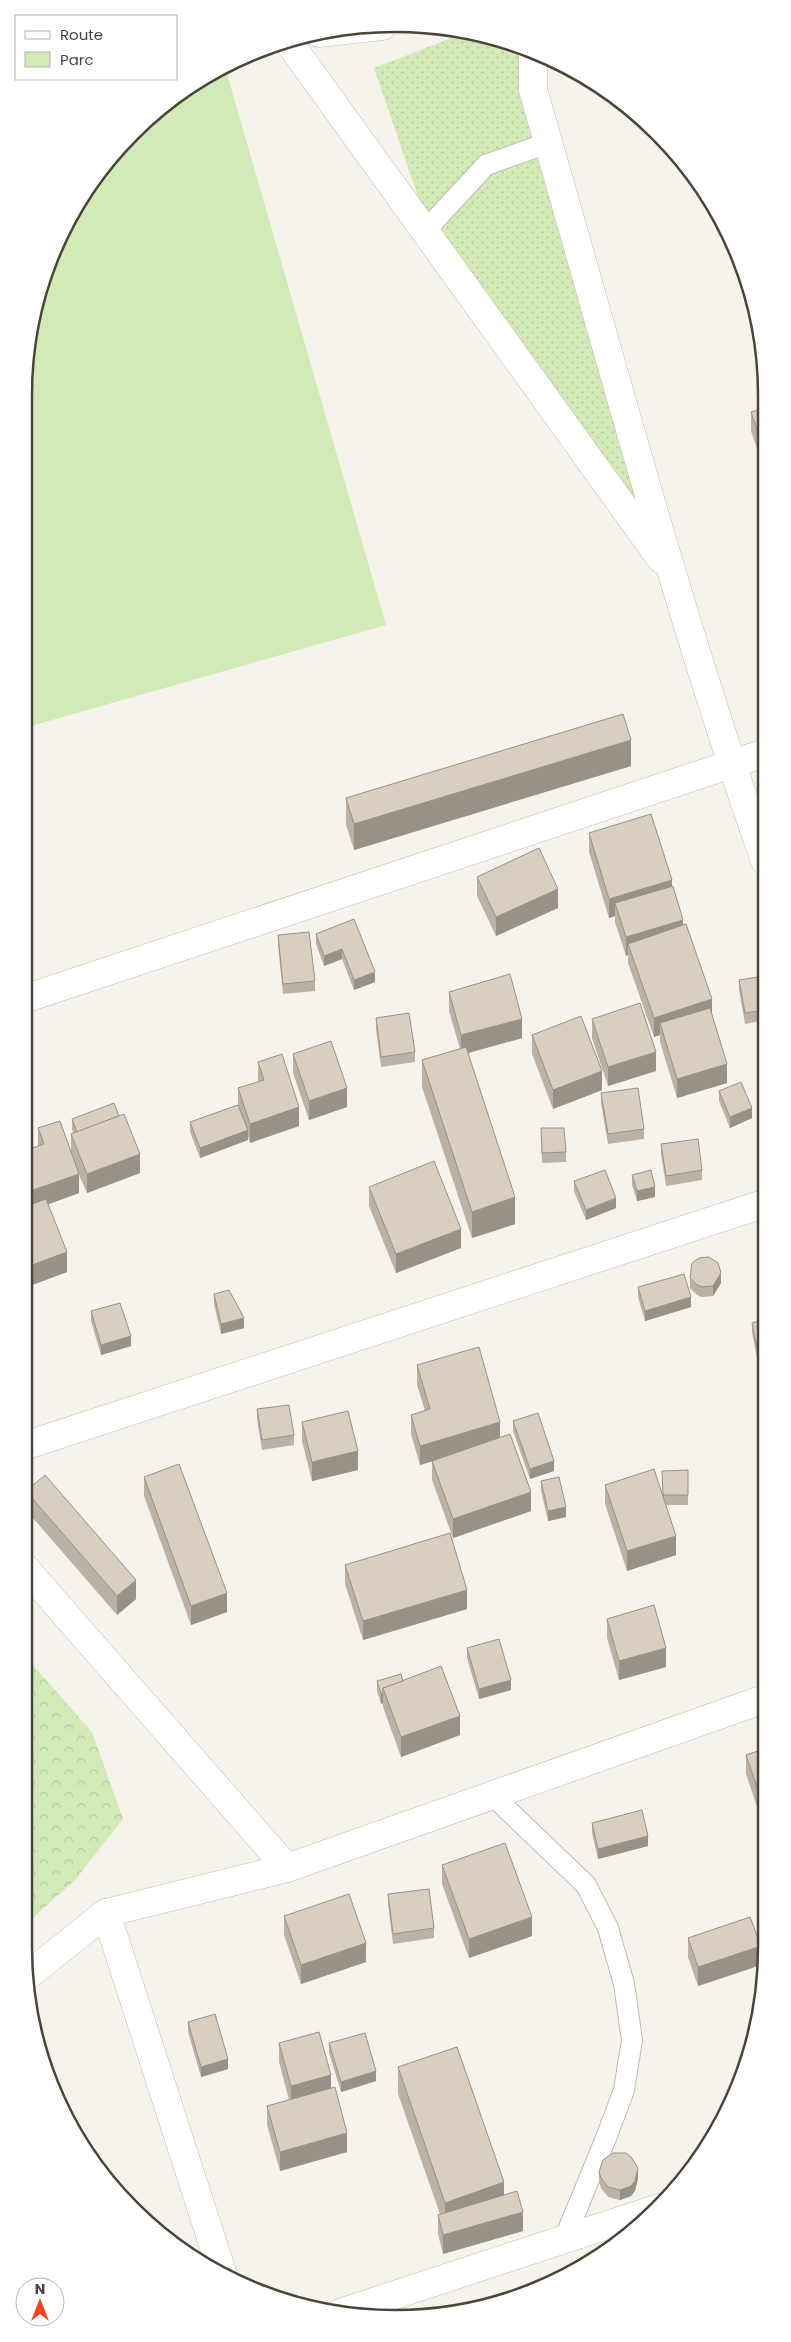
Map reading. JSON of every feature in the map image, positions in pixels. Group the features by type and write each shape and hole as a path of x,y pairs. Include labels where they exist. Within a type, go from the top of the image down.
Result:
{"street":[{"path":"293,48 672,574"},
{"path":"533,60 533,90 672,574 731,764 758,841"},
{"path":"32,996 758,755"},
{"path":"32,1443 758,1206"},
{"path":"32,1576 287,1868"},
{"path":"33,1971 106,1913 287,1868 758,1701"},
{"path":"106,1913 219,2264"},
{"path":"358,2307 640,2214"}],"lane":[{"path":"426,231 486,165 548,143"},
{"path":"492,1795 586,1885 608,1928 624,1984 632,2040 624,2090 564,2240"}],"green space":[{"path":"453,37 489,45 535,60 672,574 424,214 374,68"},
{"path":"227,74 386,625 32,726 32,396 39,325 45,302 60,257 81,214 123,156 156,123 175,108"},
{"path":"32,1664 92,1732 123,1819 75,1880 32,1919"}],"building":[{"path":"758,410 758,432 751,412"},
{"path":"623,714 631,740 354,824 346,798"},
{"path":"651,814 672,880 609,899 589,833"},
{"path":"539,848 558,889 496,917 477,877"},
{"path":"673,886 683,920 626,937 615,903"},
{"path":"354,919 375,972 354,980 342,949 324,956 316,934"},
{"path":"686,924 712,999 654,1018 628,944"},
{"path":"309,932 315,981 283,984 278,935"},
{"path":"510,974 522,1019 461,1035 449,992"},
{"path":"758,977 758,1011 745,1013 739,980"},
{"path":"640,1003 656,1052 608,1067 592,1019"},
{"path":"710,1008 727,1064 677,1079 660,1023"},
{"path":"409,1013 415,1052 381,1057 376,1018"},
{"path":"581,1016 602,1071 553,1090 532,1035"},
{"path":"331,1041 347,1088 309,1101 293,1054"},
{"path":"466,1047 515,1197 472,1212 422,1060"},
{"path":"282,1054 299,1107 250,1124 238,1088 264,1080 258,1062"},
{"path":"741,1082 752,1108 730,1117 719,1091"},
{"path":"638,1088 644,1129 608,1134 601,1093"},
{"path":"114,1103 119,1116 77,1132 72,1119"},
{"path":"238,1105 248,1130 200,1148 190,1122"},
{"path":"124,1114 140,1154 87,1174 71,1134"},
{"path":"60,1121 79,1174 33,1190 32,1148 44,1144 38,1128"},
{"path":"541,1128 564,1128 566,1152 542,1153"},
{"path":"698,1139 702,1170 666,1176 661,1144"},
{"path":"434,1161 461,1229 396,1254 369,1187"},
{"path":"605,1170 616,1198 586,1210 574,1181"},
{"path":"651,1170 655,1187 637,1191 632,1175"},
{"path":"46,1199 67,1252 32,1265 32,1204"},
{"path":"709,1257 718,1263 721,1273 713,1286 702,1287 690,1278 692,1263 699,1258"},
{"path":"684,1274 691,1297 645,1311 638,1287"},
{"path":"229,1290 244,1318 221,1324 214,1294"},
{"path":"120,1303 131,1336 101,1345 91,1311"},
{"path":"758,1321 758,1353 752,1323"},
{"path":"479,1347 500,1422 420,1446 411,1415 430,1409 417,1365"},
{"path":"289,1405 294,1435 262,1440 257,1409"},
{"path":"348,1411 358,1451 312,1462 302,1422"},
{"path":"538,1413 554,1461 530,1469 513,1421"},
{"path":"510,1434 531,1492 453,1519 432,1461"},
{"path":"179,1464 227,1593 191,1606 144,1477"},
{"path":"654,1469 676,1536 627,1551 605,1485"},
{"path":"688,1470 688,1495 663,1495 662,1471"},
{"path":"45,1475 136,1580 117,1596 32,1498 32,1486"},
{"path":"559,1477 566,1507 548,1511 541,1481"},
{"path":"450,1533 467,1590 363,1621 345,1565"},
{"path":"654,1605 666,1648 619,1661 607,1619"},
{"path":"499,1639 511,1680 479,1689 467,1648"},
{"path":"441,1666 460,1716 401,1737 383,1688"},
{"path":"401,1674 403,1681 383,1688 383,1693 381,1694 377,1681"},
{"path":"758,1751 758,1790 746,1755"},
{"path":"642,1810 648,1836 598,1849 592,1823"},
{"path":"505,1843 532,1917 469,1939 442,1865"},
{"path":"429,1889 434,1928 393,1934 388,1894"},
{"path":"349,1894 366,1943 301,1965 284,1916"},
{"path":"750,1917 758,1938 758,1947 698,1967 688,1938"},
{"path":"215,2014 228,2059 201,2067 188,2022"},
{"path":"319,2032 331,2075 291,2086 279,2043"},
{"path":"365,2033 376,2071 341,2082 329,2043"},
{"path":"457,2047 504,2182 445,2203 398,2067"},
{"path":"335,2087 347,2133 280,2152 267,2106"},
{"path":"613,2153 626,2153 638,2168 635,2181 631,2186 620,2190 608,2187 599,2172 603,2160"},
{"path":"517,2191 523,2212 443,2235 438,2215"}]}
